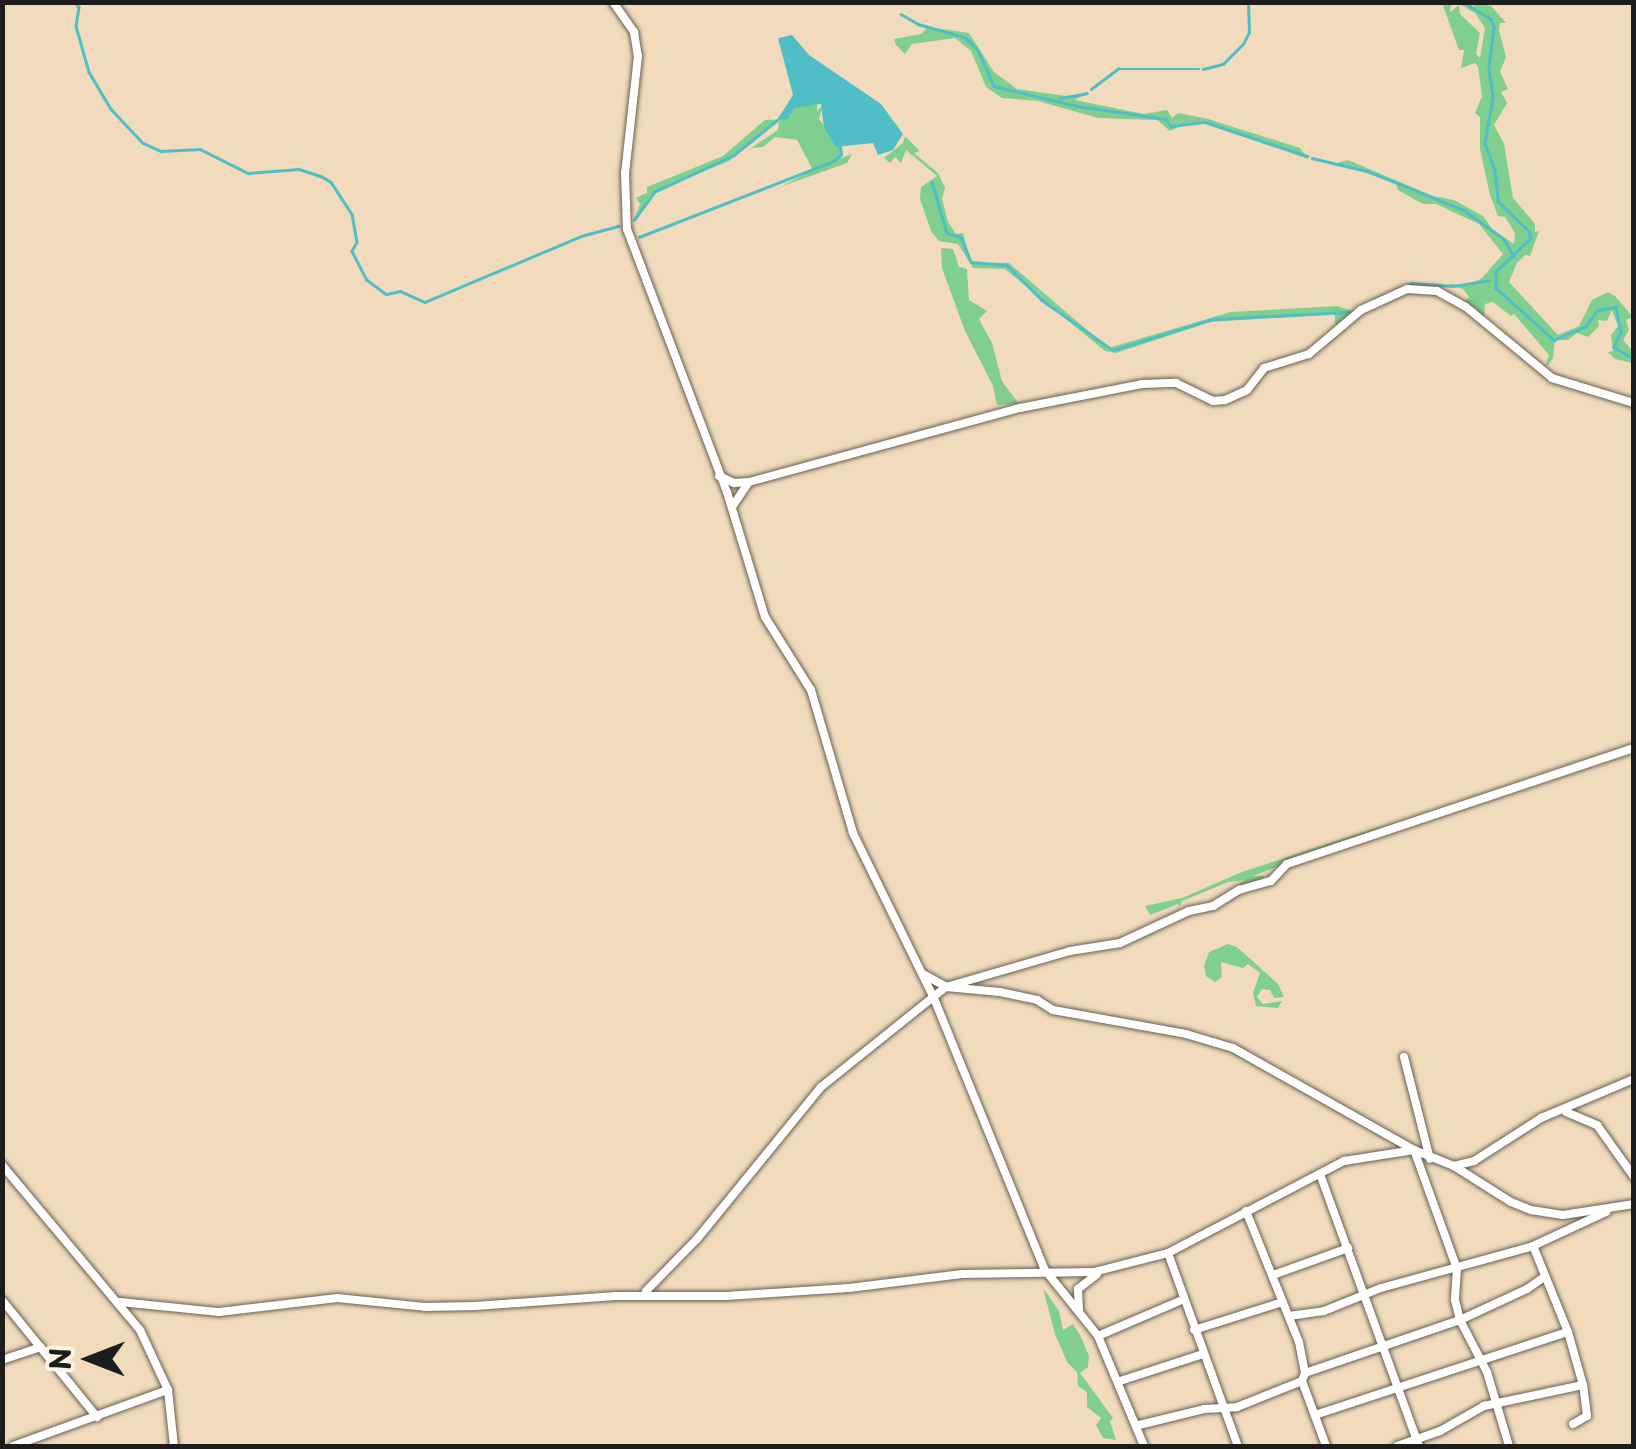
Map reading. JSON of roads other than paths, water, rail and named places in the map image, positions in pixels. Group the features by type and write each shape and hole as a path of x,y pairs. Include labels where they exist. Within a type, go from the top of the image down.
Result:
{"street":[{"path":"614,2 634,32 638,56 625,173 627,229 732,508 765,616 811,690 853,833 932,996 1046,1270 1098,1336 1144,1446"},
{"path":"719,476 734,483 749,482 1020,408 1142,384 1176,383 1212,401 1225,400 1247,390 1264,368 1309,354 1361,310 1407,289 1437,291 1466,307 1552,378 1634,403"},
{"path":"732,508 749,482"},
{"path":"637,1295 657,1285 800,1109 946,987 1070,951 1120,943 1188,910 1214,906 1239,890 1271,881 1287,864 1634,748"},
{"path":"921,973 946,987 1000,992 1037,1000 1053,1010 1186,1034 1233,1048 1430,1159 1454,1166 1511,1202 1532,1210 1563,1215 1634,1204"},
{"path":"1404,1057 1430,1159"},
{"path":"1454,1166 1474,1162 1511,1134 1634,1080"},
{"path":"1561,1111 1576,1114 1596,1126 1634,1177"},
{"path":"120,1302 219,1312 258,1311 337,1298 430,1307 637,1295 726,1296 1046,1270 1106,1270 1168,1253 1320,1174 1369,1154 1414,1150"},
{"path":"1414,1150 1457,1269 1454,1287 1460,1320 1479,1358 1509,1446"},
{"path":"2,1165 120,1302 152,1350 168,1390 174,1446"},
{"path":"1320,1174 1418,1443"},
{"path":"1289,1316 1335,1308 1366,1294 1533,1246 1610,1210"},
{"path":"1246,1212 1289,1316 1303,1377 1326,1446"},
{"path":"1533,1246 1568,1332 1583,1384 1587,1416 1573,1424"},
{"path":"1274,1276 1348,1248"},
{"path":"1168,1253 1238,1446"},
{"path":"1079,1311 1078,1289 1106,1270"},
{"path":"1138,1425 1267,1398 1303,1377 1460,1320 1527,1290 1544,1276"},
{"path":"2,1300 97,1418"},
{"path":"1098,1336 1182,1300"},
{"path":"1194,1330 1284,1302"},
{"path":"1315,1415 1396,1385 1568,1332"},
{"path":"2,1360 40,1347"},
{"path":"1120,1381 1202,1354"},
{"path":"1397,1446 1418,1443 1472,1410 1583,1384"},
{"path":"14,1446 168,1390"}],"water":[{"path":"792,35 809,55 881,104 903,134 893,150 878,155 873,143 836,147 824,128 821,104 795,108 788,119 777,120 793,95 778,38"}],"waterway":[{"path":"75,2 79,7 76,26 89,72 111,109 143,143 161,151 200,149 248,173 299,169 331,182 352,214 357,242 352,251 366,279 386,294 400,291 425,302 581,236 619,226"},
{"path":"1203,69 1223,64 1243,44 1249,32 1248,2"},
{"path":"1463,2 1491,19 1494,27 1489,68 1493,98 1485,143 1495,170 1498,201 1529,231 1531,238 1496,272 1496,288 1554,340 1586,326 1597,310 1616,307 1621,332 1614,347 1634,359"},
{"path":"901,14 918,24 965,37 978,50 994,86 1077,106 1166,119 1171,126 1205,122 1308,156"},
{"path":"1091,89 1118,69 1199,69"},
{"path":"1060,98 1087,93"},
{"path":"634,220 654,192 734,155 777,120"},
{"path":"639,237 834,161 841,155 840,147"},
{"path":"1312,158 1367,171 1464,210 1504,239 1514,256"},
{"path":"932,182 947,233 961,237 971,262 1007,265 1042,300 1113,350 1213,319 1349,312"},
{"path":"1374,300 1412,283 1453,286 1490,280"}]}
